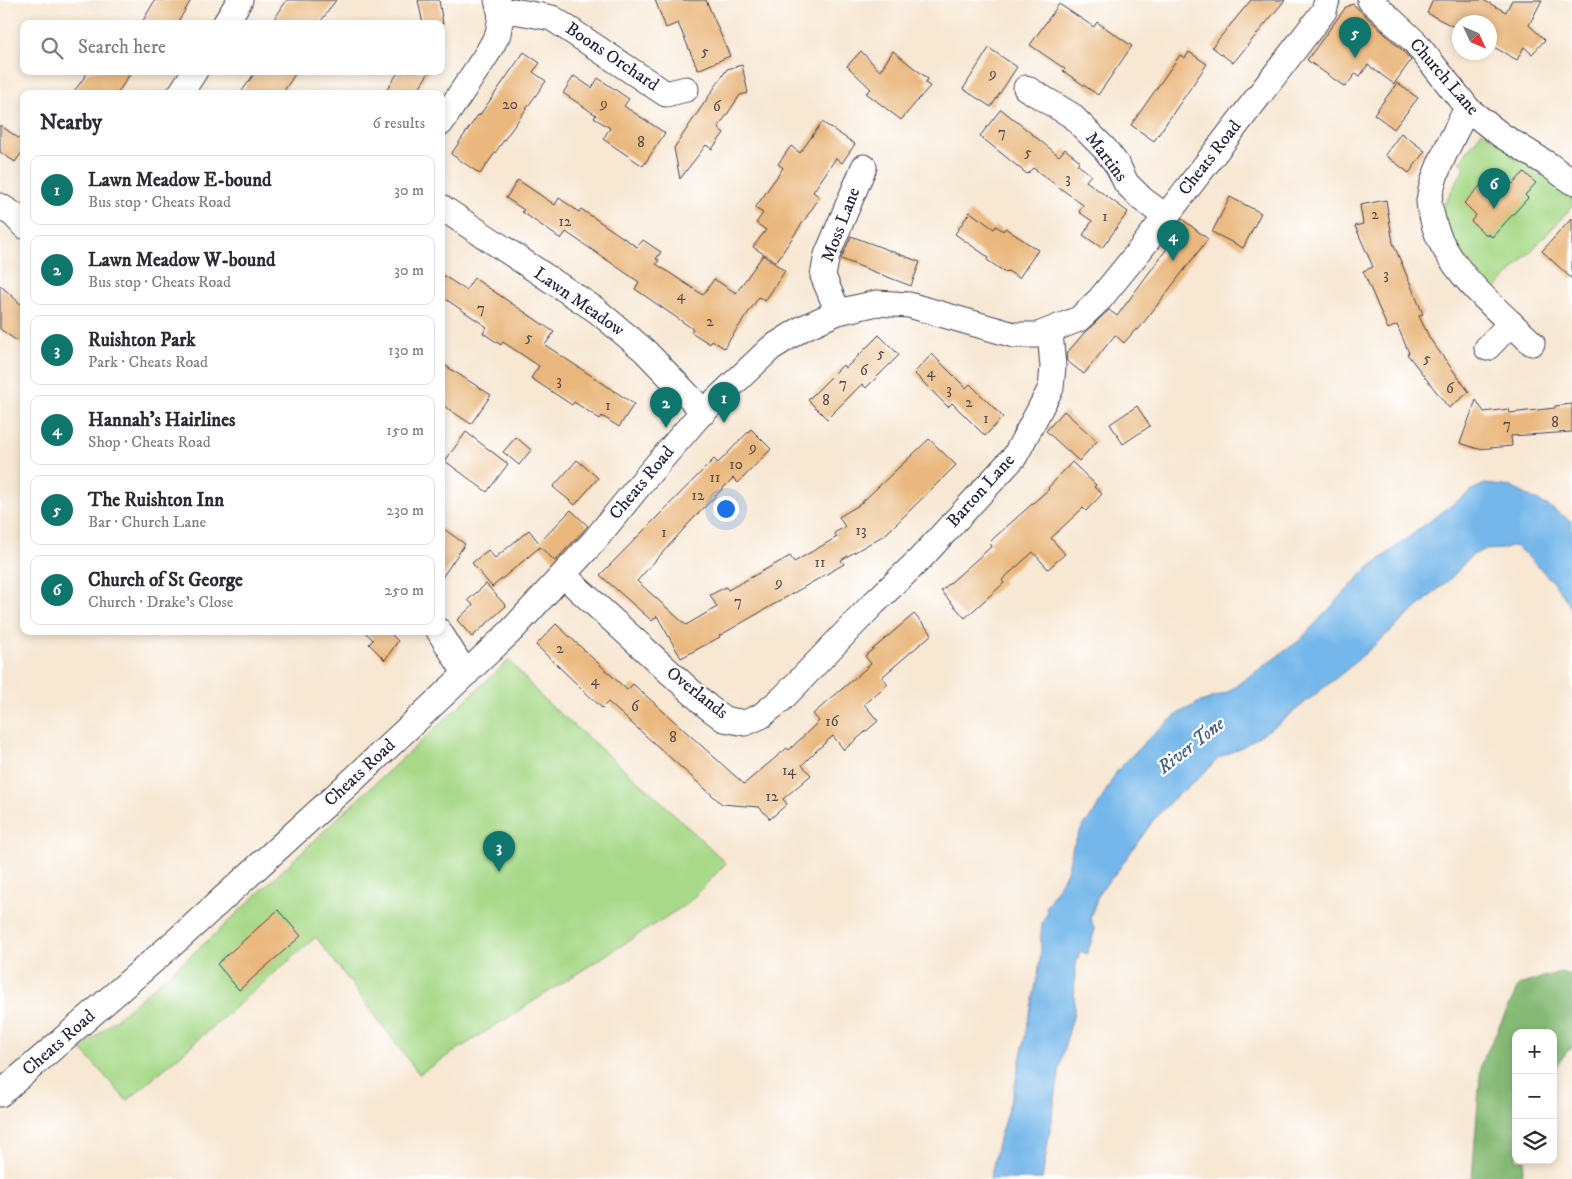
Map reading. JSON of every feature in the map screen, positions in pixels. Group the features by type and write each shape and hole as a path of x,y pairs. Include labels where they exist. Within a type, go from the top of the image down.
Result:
{"street":[{"path":"228,20 240,0"},
{"name":"Cheats Road","path":"0,1094 184,934 512,630 563,576 704,412 771,348 803,328 838,312 877,303 909,305 1014,334 1038,335 1050,332 1079,319 1100,298 1165,216 1324,11 1327,0"},
{"name":"Church Lane","path":"1370,0 1415,42 1469,110 1501,135 1572,182"},
{"path":"445,117 498,34 499,8"},
{"name":"Boons Orchard","path":"499,8 552,18 673,99"},
{"path":"183,90 192,75"},
{"name":"Martins","path":"1035,102 1071,115 1092,134 1118,166 1126,183 1142,200 1165,216"},
{"path":"1469,110 1463,116 1439,166 1429,202 1434,230 1460,272 1532,342"},
{"name":"Moss Lane","path":"838,312 823,276 827,255 864,166"},
{"path":"0,206 14,215 20,222"},
{"name":"Lawn Meadow","path":"445,210 596,310 645,351 704,412"},
{"path":"1487,348 1511,323"},
{"name":"Barton Lane","path":"920,559 1015,456 1051,388 1053,367 1050,332"},
{"name":"Overlands","path":"563,576 708,707 724,719 745,723 761,716 783,698 873,604 920,559"},
{"path":"442,635 467,673"}],"green space":[{"path":"1482,131 1572,192 1572,207 1493,292 1452,244 1441,215 1446,201 1465,167 1460,162"},
{"path":"509,660 542,698 654,795 726,863 688,903 419,1074 316,937 127,1101 81,1049 211,938"},
{"path":"1560,972 1572,975 1572,1049 1568,1050 1557,1065 1557,1029 1512,1029 1512,1164 1524,1164 1521,1179 1472,1179 1481,1064 1519,985"}],"water":[{"name":"River Tone","path":"1485,484 1511,487 1548,506 1572,522 1572,610 1555,584 1515,546 1484,550 1471,556 1451,578 1345,671 1278,724 1242,747 1219,758 1172,800 1152,822 1116,873 1100,891 1090,918 1095,930 1087,954 1080,951 1075,968 1074,1013 1062,1056 1042,1179 990,1179 1000,1135 1014,1090 1038,974 1042,923 1047,913 1046,907 1067,872 1073,846 1083,826 1094,813 1117,771 1144,743 1179,713 1198,703 1226,693 1299,641 1365,571 1427,523 1474,489"}],"building":[{"path":"155,0 191,0 179,20 143,20"},
{"path":"287,0 336,0 322,20 274,20"},
{"path":"418,0 439,0 442,20 422,20"},
{"path":"655,0 706,0 730,56 698,70 678,23 666,28"},
{"path":"1251,0 1285,0 1233,63 1212,47"},
{"path":"1433,0 1483,0 1506,12 1512,0 1542,0 1529,25 1545,40 1532,54 1524,47 1517,60 1497,49 1497,15 1452,15 1452,26 1427,13"},
{"path":"1059,4 1094,27 1097,22 1132,46 1098,95 1030,45"},
{"path":"1353,4 1411,60 1394,84 1368,65 1360,76 1356,73 1345,87 1307,60 1346,7"},
{"path":"989,48 1017,67 991,107 963,89"},
{"path":"861,51 880,71 893,51 928,79 925,83 930,86 901,120 866,93 871,89 847,66"},
{"path":"524,52 540,63 533,72 546,81 480,174 451,154"},
{"path":"1189,52 1207,64 1154,141 1131,125 1180,55 1185,58"},
{"path":"742,65 748,93 740,95 718,128 724,133 712,149 706,145 680,179 674,148 727,69"},
{"path":"86,75 129,75 120,90 75,90"},
{"path":"253,75 294,75 285,90 243,90"},
{"path":"396,75 427,75 418,90 387,90"},
{"path":"574,76 592,88 598,78 629,99 624,106 665,133 643,166 603,139 610,128 594,118 596,115 563,93"},
{"path":"1397,83 1418,98 1394,129 1374,114"},
{"path":"1001,109 1059,156 1065,149 1080,161 1077,164 1091,175 1086,181 1128,212 1102,248 1083,235 1092,221 1079,212 1083,205 1033,168 1027,174 980,136"},
{"path":"822,122 855,144 842,163 836,158 813,192 820,197 776,262 753,247 766,230 756,223 763,213 755,208 783,168 778,164 791,146 800,153"},
{"path":"0,125 20,139 20,155 15,162 0,152"},
{"path":"1401,133 1425,151 1409,173 1385,155"},
{"path":"1524,172 1536,183 1525,195 1528,198 1492,237 1488,234 1487,236 1471,221 1476,215 1464,203 1484,182 1489,187 1497,179 1505,187 1510,181 1513,184"},
{"path":"518,180 555,205 559,198 579,212 581,209 637,247 643,240 661,252 656,259 659,260 656,264 703,295 714,279 736,293 763,255 785,271 765,301 759,297 724,348 712,340 710,344 691,332 693,329 635,289 639,282 566,232 561,239 522,212 524,210 506,198"},
{"path":"1230,197 1261,213 1243,248 1212,232"},
{"path":"1386,200 1393,243 1423,314 1419,316 1430,339 1469,392 1449,408 1407,354 1409,353 1397,325 1388,329 1363,271 1373,267 1355,226 1363,224 1360,205"},
{"path":"970,212 994,229 996,226 1003,231 1005,228 1038,250 1019,278 1008,271 1006,273 987,260 988,257 955,234"},
{"path":"1572,218 1572,279 1542,251"},
{"path":"1182,219 1208,239 1138,330 1136,329 1124,343 1115,335 1084,374 1067,361 1066,354 1084,333 1109,310 1117,316 1174,239 1170,235"},
{"path":"851,236 920,262 911,286 841,259"},
{"path":"445,277 466,290 474,278 554,332 545,345 634,404 619,427 602,416 600,419 574,402 572,405 531,378 539,366 503,342 501,345 483,333 487,327 445,299"},
{"path":"0,285 20,303 20,343 0,329"},
{"path":"879,335 899,355 866,388 862,384 827,419 808,400 843,365 846,368"},
{"path":"932,354 966,388 970,384 1003,417 985,436 952,403 948,407 914,373"},
{"path":"445,366 491,395 471,424 445,407"},
{"path":"1476,400 1484,412 1509,409 1510,413 1555,408 1555,406 1572,404 1572,432 1511,436 1512,446 1478,449 1460,443"},
{"path":"1137,406 1150,426 1123,444 1110,424"},
{"path":"1064,411 1097,441 1079,461 1046,431"},
{"path":"751,429 771,449 738,483 733,478 637,581 686,625 717,607 710,595 726,587 728,590 790,556 794,562 837,537 834,533 845,527 839,517 859,505 929,439 956,465 886,534 841,560 844,564 681,658 657,616 652,621 600,575 714,459 718,463"},
{"path":"466,432 508,464 487,492 445,461"},
{"path":"516,437 531,450 519,465 503,452"},
{"path":"577,460 598,478 575,505 553,487"},
{"path":"1072,462 1096,485 1094,487 1102,494 1086,511 1083,508 1051,538 1065,554 1048,569 1033,552 1002,580 1004,583 965,618 941,591 992,546 989,543 1049,489"},
{"path":"571,510 588,526 555,561 540,547 492,587 472,563 488,550 495,558 529,530 539,543"},
{"path":"445,530 465,544 445,573"},
{"path":"486,584 506,606 472,637 457,620 473,605 468,600"},
{"path":"914,614 932,634 882,677 888,684 864,704 878,721 844,750 833,736 816,751 802,765 811,775 783,799 787,804 770,819 759,807 722,804 608,702 602,708 536,645 556,624 627,690 633,684 744,784 787,748 789,750 819,721 813,714 871,664 865,656"},
{"path":"368,635 392,635 398,641 385,660 369,644 373,640"},
{"path":"278,910 301,936 239,990 217,964"}],"place":[{"name":"The Ruishton Inn","path":"1355,58"},
{"name":"Church of St George","path":"1494,209"},
{"name":"Hannah's Hairlines","path":"1173,261"},
{"name":"Lawn Meadow E-bound","path":"724,423"},
{"name":"Lawn Meadow W-bound","path":"666,428"},
{"name":"Ruishton Park","path":"499,872"}]}
